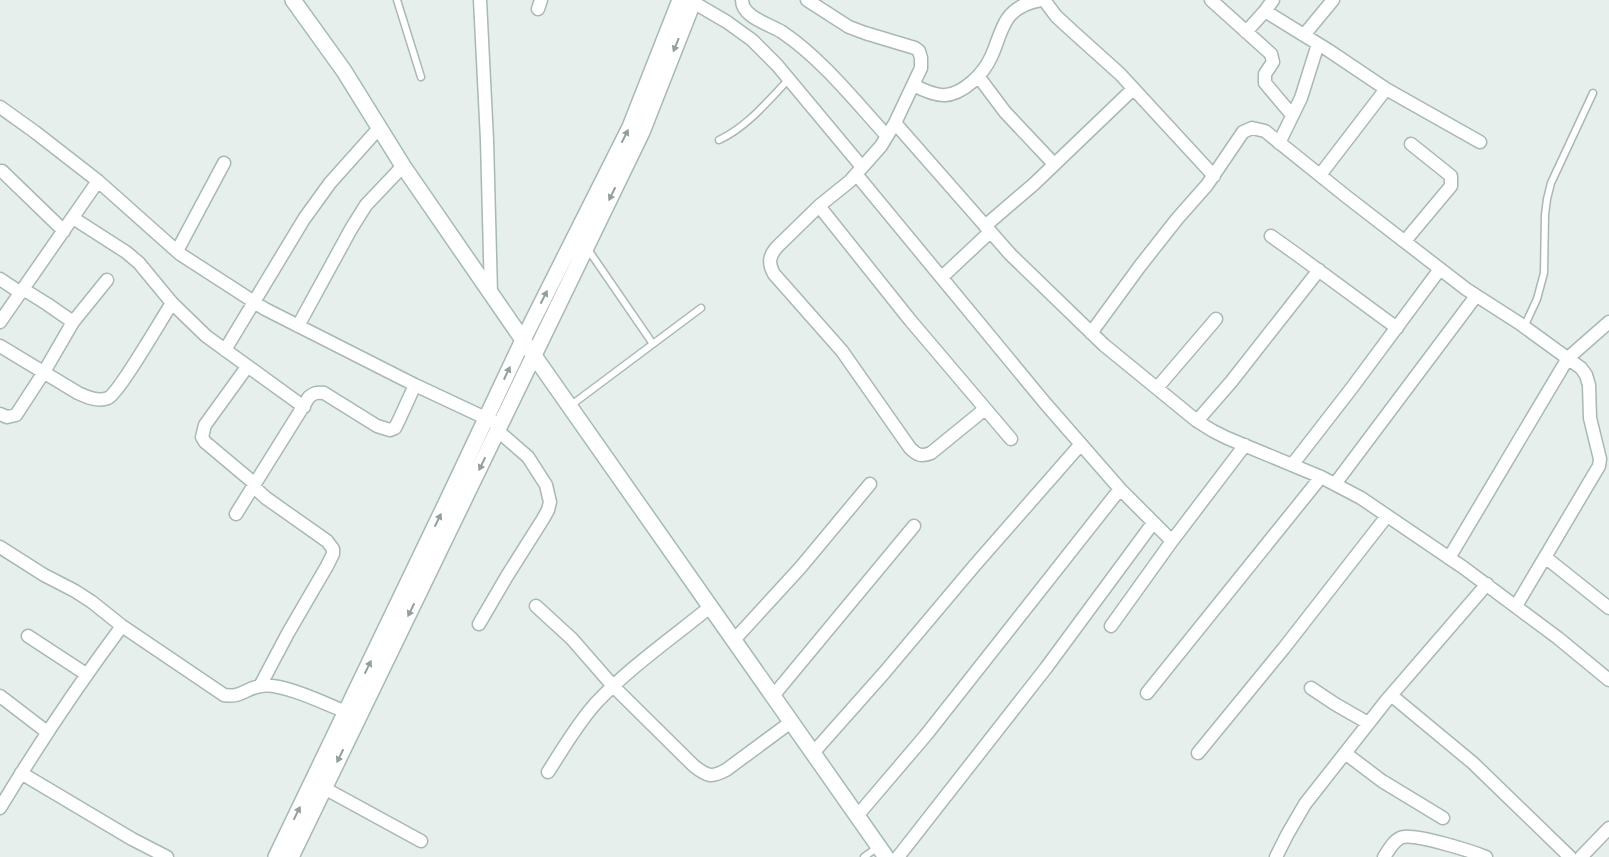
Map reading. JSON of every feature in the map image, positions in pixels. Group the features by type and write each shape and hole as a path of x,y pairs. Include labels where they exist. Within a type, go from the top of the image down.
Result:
{"street":[{"path":"293,0 344,71 403,166 522,340 883,852"},
{"path":"480,0 491,294"},
{"path":"742,0 744,10 749,15 781,31 822,66 887,136"},
{"path":"807,0 850,27 915,48 919,51 921,68 895,123 881,146 850,181 819,206 771,254 770,267 774,274 842,351 910,448 917,455 924,456 931,453 985,409"},
{"path":"913,85 932,94 952,95 962,90 978,76 991,59 1007,19 1022,6 1043,0 1056,16 1120,74 1214,176"},
{"path":"1211,0 1271,54 1273,62 1265,74 1265,83 1292,115"},
{"path":"1246,32 1273,0"},
{"path":"1304,36 1333,0"},
{"path":"689,1 727,22 752,40 789,79 942,277 1045,403 1120,489 1172,542"},
{"path":"290,857 642,132 689,1"},
{"path":"276,857 522,340 630,126 689,1"},
{"path":"1265,11 1386,89 1480,142"},
{"path":"1279,143 1301,98 1318,44"},
{"path":"978,76 1005,112 1054,164"},
{"path":"942,277 987,229 1133,89"},
{"path":"1320,175 1386,89"},
{"path":"0,107 98,180 177,251 265,310 486,419 499,428 528,457 546,485 550,502 543,519 479,624"},
{"path":"895,123 1017,261 1091,333 1197,421 1213,431 1321,477 1361,498 1487,584 1609,680"},
{"path":"225,350 304,219 330,183 380,127"},
{"path":"1091,333 1152,250 1214,176 1243,132 1252,128 1265,131 1440,269 1476,296 1568,358 1581,368 1586,375 1589,385 1592,428 1600,459 1604,464 1545,556 1516,606"},
{"path":"1405,242 1451,186 1452,181 1451,176 1411,144"},
{"path":"177,251 224,163"},
{"path":"298,326 366,205 403,166"},
{"path":"2,171 64,231"},
{"path":"0,322 98,180"},
{"path":"819,206 878,282 1011,439"},
{"path":"72,218 126,252 139,263 172,303 200,331 304,407"},
{"path":"1271,236 1397,328"},
{"path":"1292,465 1440,269"},
{"path":"1197,421 1231,382 1319,270"},
{"path":"0,279 47,304 73,322"},
{"path":"0,414 7,417 16,415 73,322 107,280"},
{"path":"1334,484 1476,296"},
{"path":"0,346 89,398 98,400 107,398 113,394 126,376 172,303"},
{"path":"1157,388 1216,319"},
{"path":"1449,558 1568,358 1609,322"},
{"path":"247,366 205,425 202,437 205,442 266,498 327,541 333,549 333,554 327,566 260,686"},
{"path":"236,514 314,394 317,392 324,393 377,426 390,430 395,428 400,420 415,385"},
{"path":"813,753 884,673 974,564 1081,444"},
{"path":"1111,626 1245,446"},
{"path":"1146,693 1321,477"},
{"path":"734,640 800,568 870,484"},
{"path":"857,816 926,735 1120,489"},
{"path":"1198,753 1284,648 1387,516"},
{"path":"898,857 1046,668 1153,522"},
{"path":"773,696 914,526"},
{"path":"0,547 92,602 122,626 224,695 240,695 260,686 285,688 346,712"},
{"path":"1545,556 1609,608"},
{"path":"1276,857 1305,804 1391,695 1487,584"},
{"path":"536,606 572,639 613,686 694,766 708,775 716,775 726,770 791,722"},
{"path":"548,772 595,704 634,668 710,607"},
{"path":"0,808 47,732 86,674 122,626"},
{"path":"28,636 86,674"},
{"path":"1311,688 1334,704 1368,723"},
{"path":"1391,695 1473,763 1570,857"},
{"path":"0,696 47,732"},
{"path":"1345,753 1382,781 1443,818"},
{"path":"21,773 166,857"},
{"path":"324,788 422,841"},
{"path":"1581,857 1609,828"},
{"path":"1384,857 1396,841 1402,837 1411,837 1440,843 1486,857"}],"lane":[{"path":"397,0 422,77"},
{"path":"719,140 749,120 789,79"},
{"path":"1524,327 1537,299 1544,273 1545,215 1551,183 1593,93"},
{"path":"586,247 653,344"},
{"path":"569,406 701,308"},
{"path":"864,857 883,852"}]}
